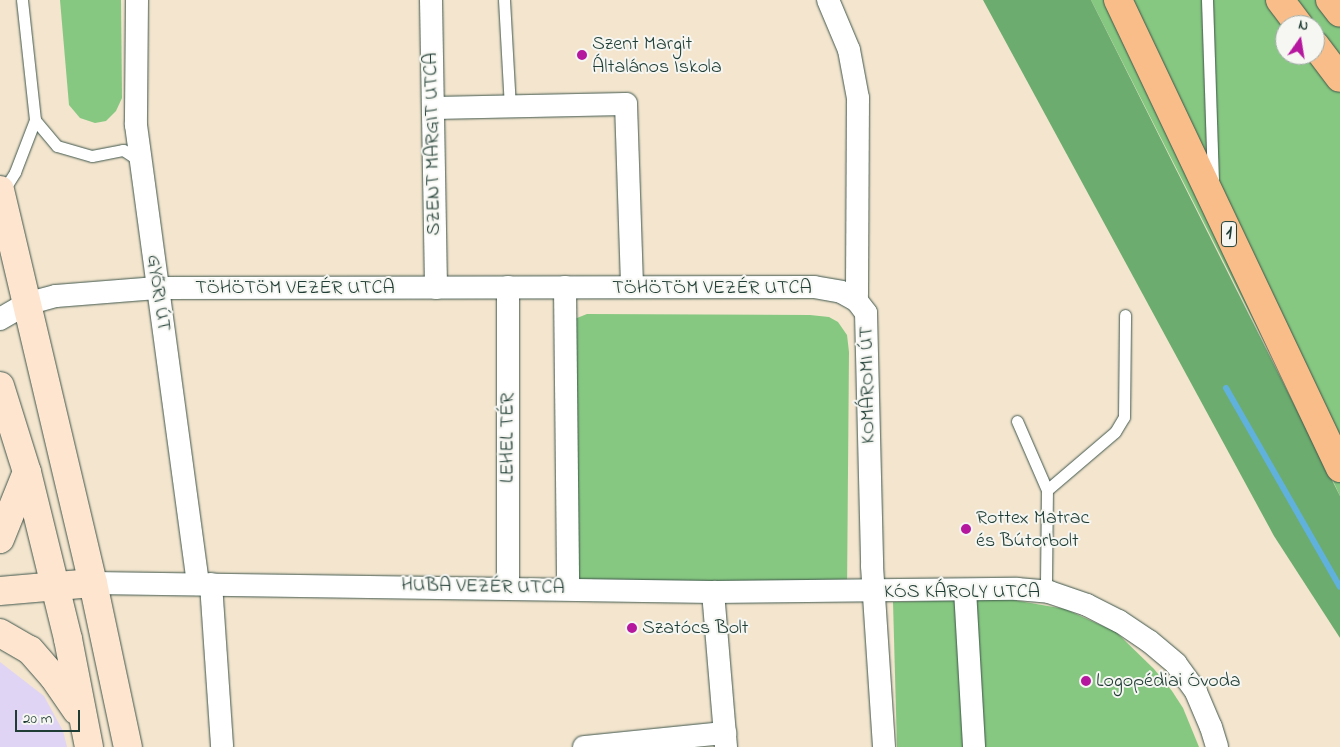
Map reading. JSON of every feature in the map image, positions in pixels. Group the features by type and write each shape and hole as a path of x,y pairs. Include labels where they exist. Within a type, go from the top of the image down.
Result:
{"main road":[{"name":"1","path":"1118,0 1340,468"},
{"path":"1280,0 1291,15"},
{"path":"1330,0 1340,13"},
{"path":"1325,58 1340,78"},
{"path":"0,192 93,583 128,747"},
{"path":"0,386 27,472 53,586 70,647 82,719 89,747"},
{"path":"0,539 27,472"},
{"path":"0,592 93,583"},
{"path":"0,633 30,650 53,676 82,719"}],"street":[{"name":"GYŐRI ÚT","path":"137,0 136,126 132,156 157,288 204,584 222,747"},
{"name":"SZENT MARGIT UTCA","path":"430,0 434,108 436,288"},
{"name":"KOMÁROMI ÚT","path":"828,0 849,50 858,98 857,301 866,313 873,592 884,747"},
{"path":"434,108 626,104 632,287"},
{"name":"LEHEL TÉR","path":"508,287 508,588"},
{"path":"565,287 568,588"},
{"name":"TÖHÖTÖM VEZÉR UTCA","path":"0,319 26,304 56,296 157,288 814,287 841,292 857,301"},
{"name":"HUBA VEZÉR UTCA","path":"93,583 568,588 713,592 873,592"},
{"name":"KÓS KÁROLY UTCA","path":"873,592 1017,589 1049,592 1087,605 1120,621 1149,641 1176,664 1196,692 1211,727 1217,747"},
{"path":"965,590 974,747"},
{"path":"584,747 725,740 713,592"}],"lane":[{"path":"0,192 15,172 35,120 22,0"},
{"path":"504,0 510,106"},
{"path":"1207,0 1214,204"},
{"path":"35,120 57,146 92,156 132,156"},
{"path":"1047,490 1112,434 1123,419 1125,315"},
{"path":"1017,421 1047,490 1046,583"}],"shaded area":[{"path":"0,662 44,696 63,731 67,747 0,747"}],"green space":[{"path":"60,0 121,0 122,98 116,111 106,121 95,123 80,118 69,105"},
{"path":"983,0 1091,0 1340,496 1340,638 1274,536"},
{"path":"1091,0 1340,0 1340,496 1315,442"},
{"path":"587,314 810,315 829,317 838,322 847,335 849,352 847,592 568,588 565,318 577,318"},
{"path":"1008,599 1065,609 1116,632 1154,669 1172,691 1183,708 1199,747 897,747 893,602"}],"waterway":[{"path":"1226,388 1340,587"}],"place":[{"name":"Szent Margit Általános Iskola","path":"582,55"},
{"name":"Rottex Matrac és Bútorbolt","path":"966,529"},
{"name":"Szatócs Bolt","path":"632,628"},
{"name":"Logopédiai Óvoda","path":"1086,681"}]}
